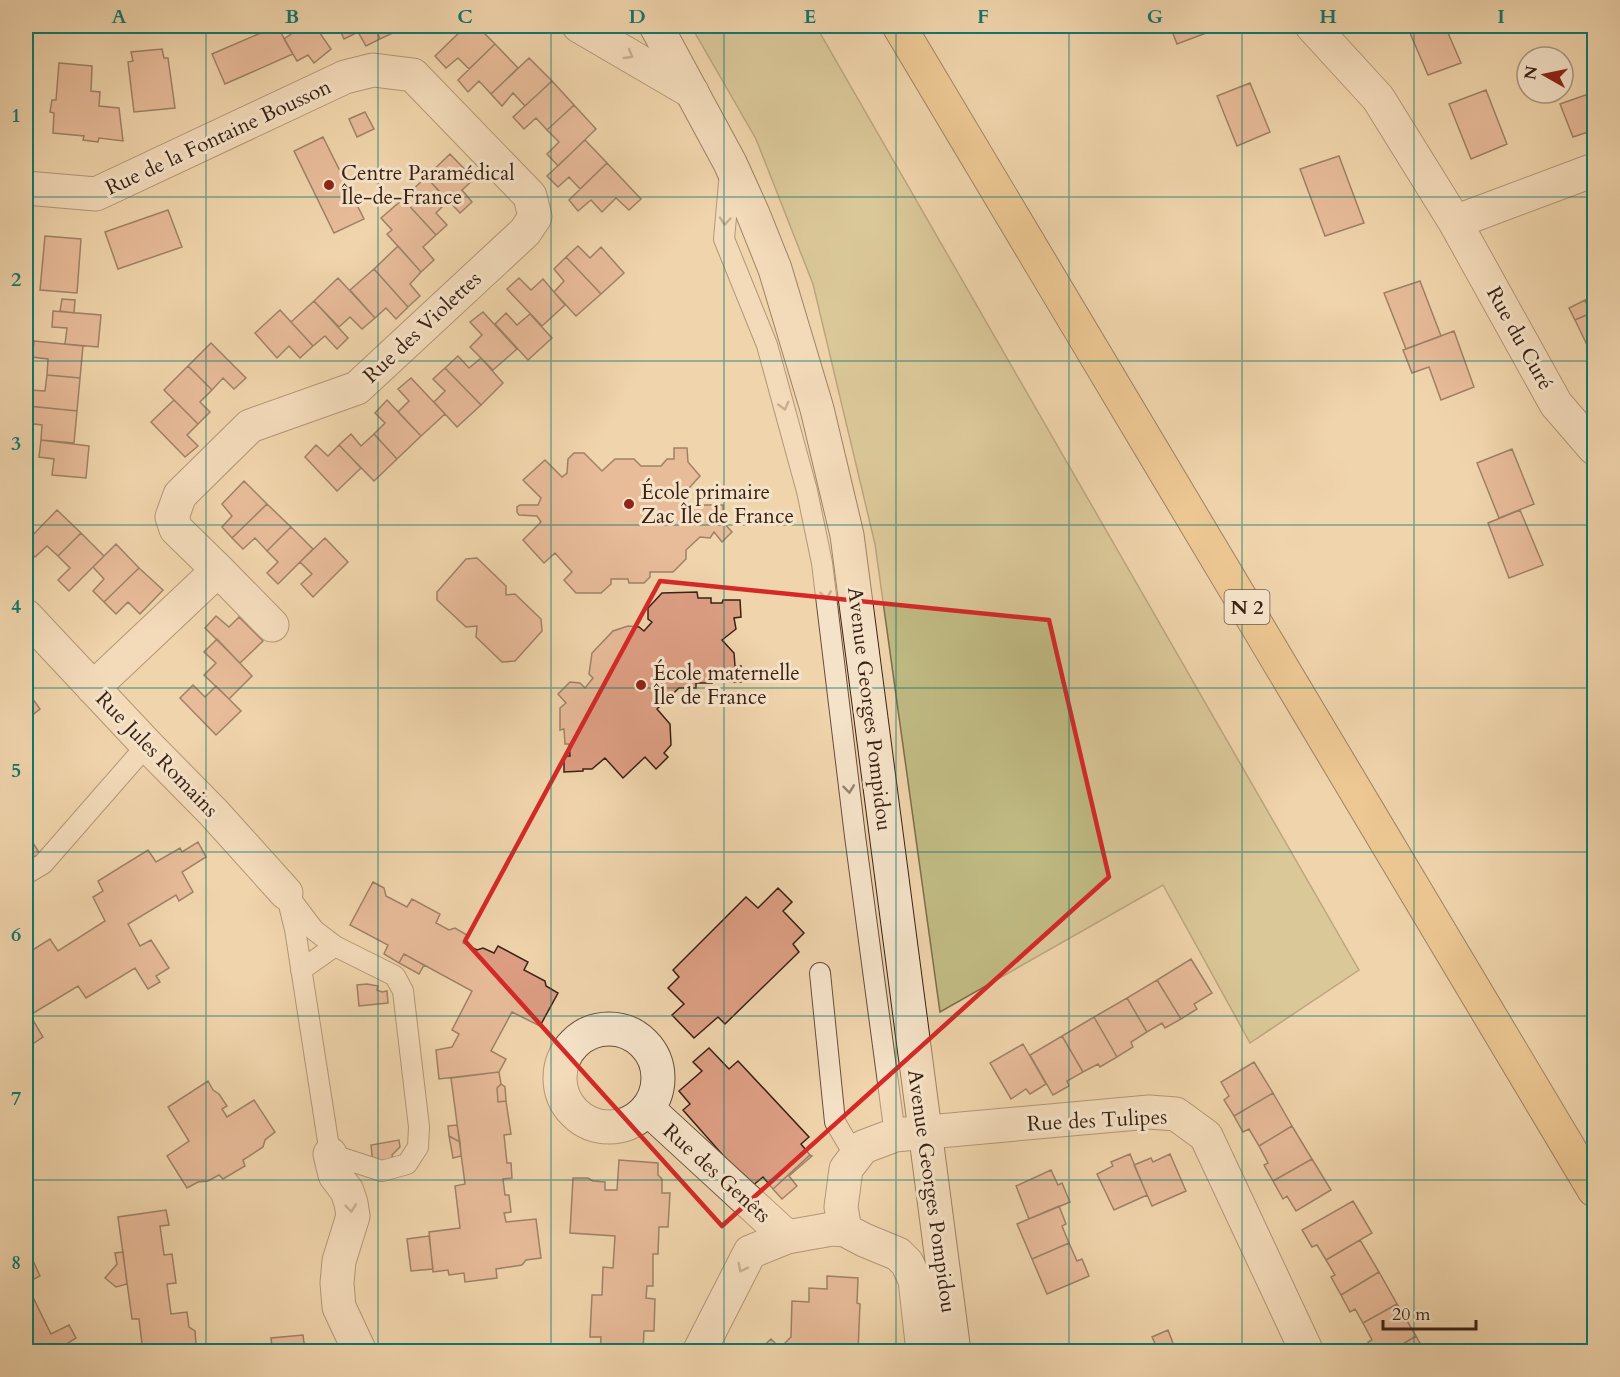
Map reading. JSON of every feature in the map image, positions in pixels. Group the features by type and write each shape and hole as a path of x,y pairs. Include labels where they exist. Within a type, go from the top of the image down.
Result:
{"main road":[{"name":"N 2","path":"899,26 1594,1190"}],"street":[{"path":"579,26 692,92"},
{"name":"Avenue Georges Pompidou","path":"656,26 730,163 775,269 817,409 847,535 910,1134 954,1352"},
{"name":"Rue du Curé","path":"1312,26 1378,98 1455,222 1556,404 1594,448"},
{"name":"Rue de la Fontaine Bousson","path":"26,188 96,194 345,77 373,70"},
{"name":"Rue des Violettes","path":"218,570 176,529 172,517 180,495 250,426 357,388 525,232 535,217 530,196 413,75 373,70"},
{"path":"1455,222 1594,170"},
{"path":"93,688 218,570 272,625"},
{"name":"Rue Jules Romains","path":"26,616 213,812 286,893"},
{"name":"Rue des Genêts","path":"648,1109 787,1236"},
{"name":"Rue des Tulipes","path":"855,1156 863,1147 910,1134 1149,1112 1176,1114 1206,1136 1307,1352"},
{"path":"330,1155 335,1175 347,1191 353,1216 339,1261 337,1283 339,1307 360,1352"},
{"path":"845,1230 841,1207 846,1169 855,1156"},
{"name":"Rue des Genêts","path":"699,1352 750,1251 787,1236 832,1228 845,1230 898,1254 907,1263 915,1280 923,1352"}],"lane":[{"path":"26,874 43,864 147,745"},
{"path":"286,893 314,930 335,946 395,976 403,991 419,1127 418,1148 407,1164 382,1171 330,1155 295,929 286,893"},
{"path":"301,970 335,946"},
{"path":"820,974 835,1122 855,1156"}],"highlighted area":[{"path":"660,581 1049,620 1109,877 722,1226 465,941"}],"shaded area":[{"path":"691,26 816,26 1359,970 1250,1043 1163,885 940,1012 875,544 813,284 756,139"}],"building":[{"path":"277,26 293,54 225,84 212,54"},
{"path":"303,26 315,26 331,49 314,63 308,55 297,61 284,39"},
{"path":"338,26 374,26 380,39 366,46 358,32 344,39"},
{"path":"374,26 392,26 395,32 380,39"},
{"path":"466,26 477,26 495,44 469,69 458,58 446,68 435,56"},
{"path":"1170,26 1212,26 1214,30 1177,44"},
{"path":"1407,26 1445,26 1461,63 1428,75"},
{"path":"495,44 518,68 491,94 479,81 468,92 458,80"},
{"path":"162,49 164,58 168,58 175,108 134,112 128,62 133,61 131,52"},
{"path":"529,58 552,81 525,106 513,93 502,106 491,94"},
{"path":"59,63 92,66 91,91 100,92 99,106 119,108 123,141 99,138 98,142 83,140 84,136 53,133 54,113 50,112 52,100 56,100"},
{"path":"552,81 574,105 547,130 536,118 524,129 513,117"},
{"path":"1250,83 1270,132 1237,146 1217,96"},
{"path":"1486,90 1507,144 1471,159 1449,104"},
{"path":"1594,92 1594,130 1573,137 1560,105 1575,105 1575,99"},
{"path":"574,105 596,129 558,166 547,154 559,142 547,130"},
{"path":"365,112 374,129 357,137 349,119"},
{"name":"Centre Paramédical Île-de-France","path":"323,137 364,219 334,233 294,151"},
{"path":"585,140 607,163 580,189 569,177 558,187 547,176"},
{"path":"450,154 474,179 462,190 472,202 460,213 426,177"},
{"path":"1339,156 1364,223 1325,236 1300,169"},
{"path":"607,163 641,199 629,210 616,198 602,212 591,200 578,211 569,200"},
{"path":"426,177 448,201 436,213 447,225 436,235 403,199"},
{"path":"403,199 436,235 423,247 434,260 421,272 387,234 392,230 381,218"},
{"path":"168,210 182,247 118,269 105,232"},
{"path":"45,236 81,239 77,293 40,290"},
{"path":"398,246 421,272 410,284 420,296 408,307 374,269"},
{"path":"578,246 590,258 601,247 624,273 601,294 566,257"},
{"path":"566,257 601,294 576,316 554,292 564,281 554,269"},
{"path":"374,269 408,307 396,319 386,308 375,318 350,290"},
{"path":"338,278 375,318 362,329 350,317 339,327 314,301"},
{"path":"519,278 531,290 543,279 565,305 542,326 507,289"},
{"path":"1420,281 1441,336 1406,349 1384,293"},
{"path":"1594,295 1594,346 1589,349 1575,320 1591,313 1585,300"},
{"path":"62,299 75,300 74,313 60,311"},
{"path":"1585,300 1591,313 1575,320 1569,308"},
{"path":"314,301 348,338 337,349 325,336 313,346 291,322"},
{"path":"280,310 313,346 300,358 289,346 277,358 255,333"},
{"path":"53,311 101,315 98,347 65,344 67,328 52,327"},
{"path":"483,312 517,349 493,370 470,347 482,335 470,322"},
{"path":"506,313 517,325 530,314 552,338 528,360 495,324"},
{"path":"1454,331 1474,387 1441,400 1429,367 1412,373 1403,350"},
{"path":"34,341 83,346 80,378 47,375 48,359 32,357"},
{"path":"211,343 246,378 234,389 223,378 212,390 188,366"},
{"path":"458,356 469,368 481,358 503,383 481,405 445,368"},
{"path":"188,366 212,390 200,402 210,412 198,424 164,390"},
{"path":"445,368 481,405 457,427 434,402 445,391 433,379"},
{"path":"47,375 80,378 77,411 28,406 30,390 45,391"},
{"path":"411,378 445,414 421,436 398,412 409,401 398,389"},
{"path":"174,400 198,424 187,435 198,446 185,457 151,422"},
{"path":"387,400 421,436 397,459 374,434 385,423 375,413"},
{"path":"28,406 77,411 74,443 41,440 42,425 26,423"},
{"path":"351,434 361,446 374,434 397,459 374,481 339,445"},
{"path":"41,440 89,446 86,478 52,475 54,459 39,457"},
{"path":"316,445 328,456 339,445 361,468 337,491 305,457"},
{"path":"674,448 687,448 688,462 700,476 680,498 681,502 684,505 723,505 724,523 732,532 722,542 714,532 710,538 700,537 686,550 686,559 673,572 650,572 650,577 644,583 629,583 628,579 611,579 611,584 601,593 576,593 564,580 572,572 555,553 544,563 523,540 541,522 537,516 519,515 517,507 538,505 541,498 523,480 545,460 562,477 567,473 568,459 574,453 584,453 602,471 615,459 634,459 641,466 661,466 667,459 674,459"},
{"path":"1512,449 1534,504 1499,518 1477,463"},
{"path":"244,481 267,504 232,538 222,527 232,516 222,504"},
{"path":"267,504 291,527 267,551 255,538 243,549 232,538"},
{"path":"57,510 81,533 58,556 47,546 35,557 26,547 26,542"},
{"path":"1520,510 1543,565 1509,578 1488,523"},
{"path":"291,527 313,549 278,584 267,573 278,562 267,551"},
{"path":"81,533 104,556 69,591 58,580 70,568 58,556"},
{"path":"325,538 348,562 313,597 301,584 312,574 300,562"},
{"path":"116,544 139,568 104,602 93,591 104,579 93,567"},
{"path":"477,558 506,586 506,595 515,594 541,619 542,631 515,661 502,662 476,637 477,626 466,627 437,600 437,592 466,559"},
{"path":"139,568 163,590 140,614 128,602 116,614 104,602"},
{"name":"École maternelle Île de France","path":"697,592 698,598 711,598 711,603 740,600 741,617 734,618 736,629 722,640 734,653 735,666 741,666 741,682 712,680 712,683 696,683 696,688 679,688 657,709 670,724 671,745 664,753 668,757 656,769 645,757 623,778 605,758 592,769 564,772 564,756 570,756 569,744 565,744 564,729 560,730 560,708 566,703 558,694 570,682 580,683 585,688 593,678 589,674 592,653 613,631 628,626 639,627 644,631 652,622 648,619 648,608 662,593"},
{"path":"216,616 229,627 239,617 263,641 240,663 205,628"},
{"path":"217,639 252,676 229,699 204,675 216,663 204,652"},
{"path":"193,685 205,697 216,686 241,711 216,735 180,698"},
{"path":"30,695 40,709 26,720 26,698"},
{"path":"26,832 40,854 30,859 26,851"},
{"path":"198,842 206,857 182,872 193,892 179,901 176,895 128,924 140,946 151,940 169,968 156,976 160,982 148,989 135,968 86,998 78,986 30,1015 43,1037 28,1047 26,1043 26,954 50,939 58,951 105,921 93,897 103,891 98,881 148,850 156,862 180,848 182,852"},
{"path":"373,882 384,888 386,896 407,907 412,899 440,914 436,923 449,930 455,928 467,935 463,943 477,950 483,948 494,953 498,946 528,962 524,970 545,981 546,986 558,993 540,1026 512,1012 491,1051 506,1059 499,1072 439,1079 436,1050 452,1047 459,1034 452,1030 472,991 404,954 399,963 384,954 388,945 350,925"},
{"path":"778,888 792,902 783,911 804,933 793,944 799,952 725,1024 718,1017 694,1038 672,1015 684,1004 668,988 679,977 673,970 746,897 758,908"},
{"path":"404,954 424,965 419,974 399,963"},
{"path":"1191,959 1212,993 1194,1004 1197,1009 1181,1019 1157,980"},
{"path":"1157,980 1181,1019 1165,1028 1162,1023 1147,1032 1127,998"},
{"path":"357,985 378,986 377,990 382,992 387,991 388,1003 359,1006"},
{"path":"1127,998 1147,1032 1131,1042 1133,1047 1117,1057 1094,1017"},
{"path":"1094,1017 1117,1057 1100,1067 1098,1064 1083,1072 1062,1036"},
{"path":"1062,1036 1083,1072 1067,1081 1069,1086 1053,1095 1030,1055"},
{"path":"1023,1044 1046,1084 1030,1094 1026,1089 1011,1099 990,1063"},
{"path":"709,1048 729,1069 738,1061 809,1137 801,1144 810,1155 773,1189 763,1177 751,1187 683,1110 690,1104 679,1091 702,1071 693,1062"},
{"path":"1254,1062 1273,1093 1234,1116 1224,1100 1229,1096 1221,1082"},
{"path":"499,1072 501,1084 497,1088 498,1102 506,1101 511,1134 504,1135 507,1163 511,1163 512,1178 503,1179 505,1195 509,1195 511,1212 504,1213 506,1222 536,1219 541,1258 526,1260 522,1265 496,1269 497,1278 465,1282 464,1273 449,1275 448,1270 433,1272 429,1232 460,1228 455,1186 465,1184 451,1078"},
{"path":"208,1081 227,1106 222,1109 227,1117 254,1100 275,1132 265,1140 263,1147 243,1160 245,1166 223,1179 219,1175 187,1188 167,1156 189,1141 168,1107"},
{"path":"501,1084 505,1087 506,1101 498,1102 497,1088"},
{"path":"1273,1093 1292,1126 1259,1146 1249,1129 1243,1132 1234,1116"},
{"path":"457,1125 460,1142 449,1136 448,1126"},
{"path":"1292,1126 1312,1159 1273,1181 1264,1165 1268,1163 1259,1146"},
{"path":"449,1136 460,1142 461,1156 453,1158"},
{"path":"399,1140 400,1147 392,1155 393,1159 373,1165 371,1145"},
{"path":"1130,1154 1147,1195 1114,1210 1097,1174 1113,1166 1111,1162"},
{"path":"1170,1154 1186,1191 1152,1206 1134,1165 1151,1158 1153,1162"},
{"path":"810,1155 812,1156 789,1176 797,1186 782,1199 773,1189"},
{"path":"1312,1159 1331,1190 1296,1211 1287,1196 1283,1199 1273,1181"},
{"path":"619,1160 658,1163 658,1175 662,1179 662,1193 670,1193 668,1227 659,1227 658,1254 653,1254 653,1286 647,1286 646,1298 655,1299 654,1331 644,1331 643,1352 600,1352 601,1337 590,1337 592,1295 602,1295 603,1267 613,1268 615,1236 570,1233 573,1178 588,1178 605,1182 605,1190 617,1190"},
{"path":"1051,1170 1058,1185 1062,1183 1070,1202 1029,1219 1016,1186"},
{"path":"1353,1201 1372,1233 1326,1260 1317,1245 1312,1247 1302,1230"},
{"path":"1059,1206 1066,1224 1062,1226 1069,1243 1032,1259 1017,1224"},
{"path":"166,1210 169,1225 160,1226 164,1255 172,1254 176,1283 167,1284 171,1314 187,1312 189,1327 195,1331 196,1344 192,1347 193,1352 143,1352 139,1319 132,1319 118,1217"},
{"path":"429,1236 433,1269 411,1271 407,1239"},
{"path":"1360,1240 1379,1272 1341,1295 1331,1277 1335,1275 1326,1260"},
{"path":"1069,1243 1077,1261 1082,1259 1089,1276 1047,1294 1032,1259"},
{"path":"26,1245 40,1276 26,1283"},
{"path":"123,1252 127,1284 116,1287 105,1278 117,1264 115,1253"},
{"path":"1379,1272 1397,1304 1363,1323 1355,1309 1350,1312 1341,1295"},
{"path":"827,1276 858,1278 857,1303 860,1304 858,1352 757,1352 771,1339 780,1348 791,1337 792,1301 809,1302 809,1288 827,1289"},
{"path":"26,1283 51,1334 69,1325 76,1338 68,1343 71,1352 26,1352"},
{"path":"1397,1304 1416,1336 1390,1352 1374,1352 1368,1342 1372,1340 1363,1323"},
{"path":"1168,1330 1176,1351 1159,1352 1152,1337"},
{"path":"303,1335 304,1343 312,1348 327,1347 328,1352 244,1352 272,1347 271,1338"},
{"path":"1416,1336 1425,1352 1390,1352"}],"place":[{"name":"Centre Paramédical Île-de-France","path":"329,185"},
{"name":"École primaire Zac Île de France","path":"629,504"},
{"name":"École maternelle Île de France","path":"641,685"}]}
